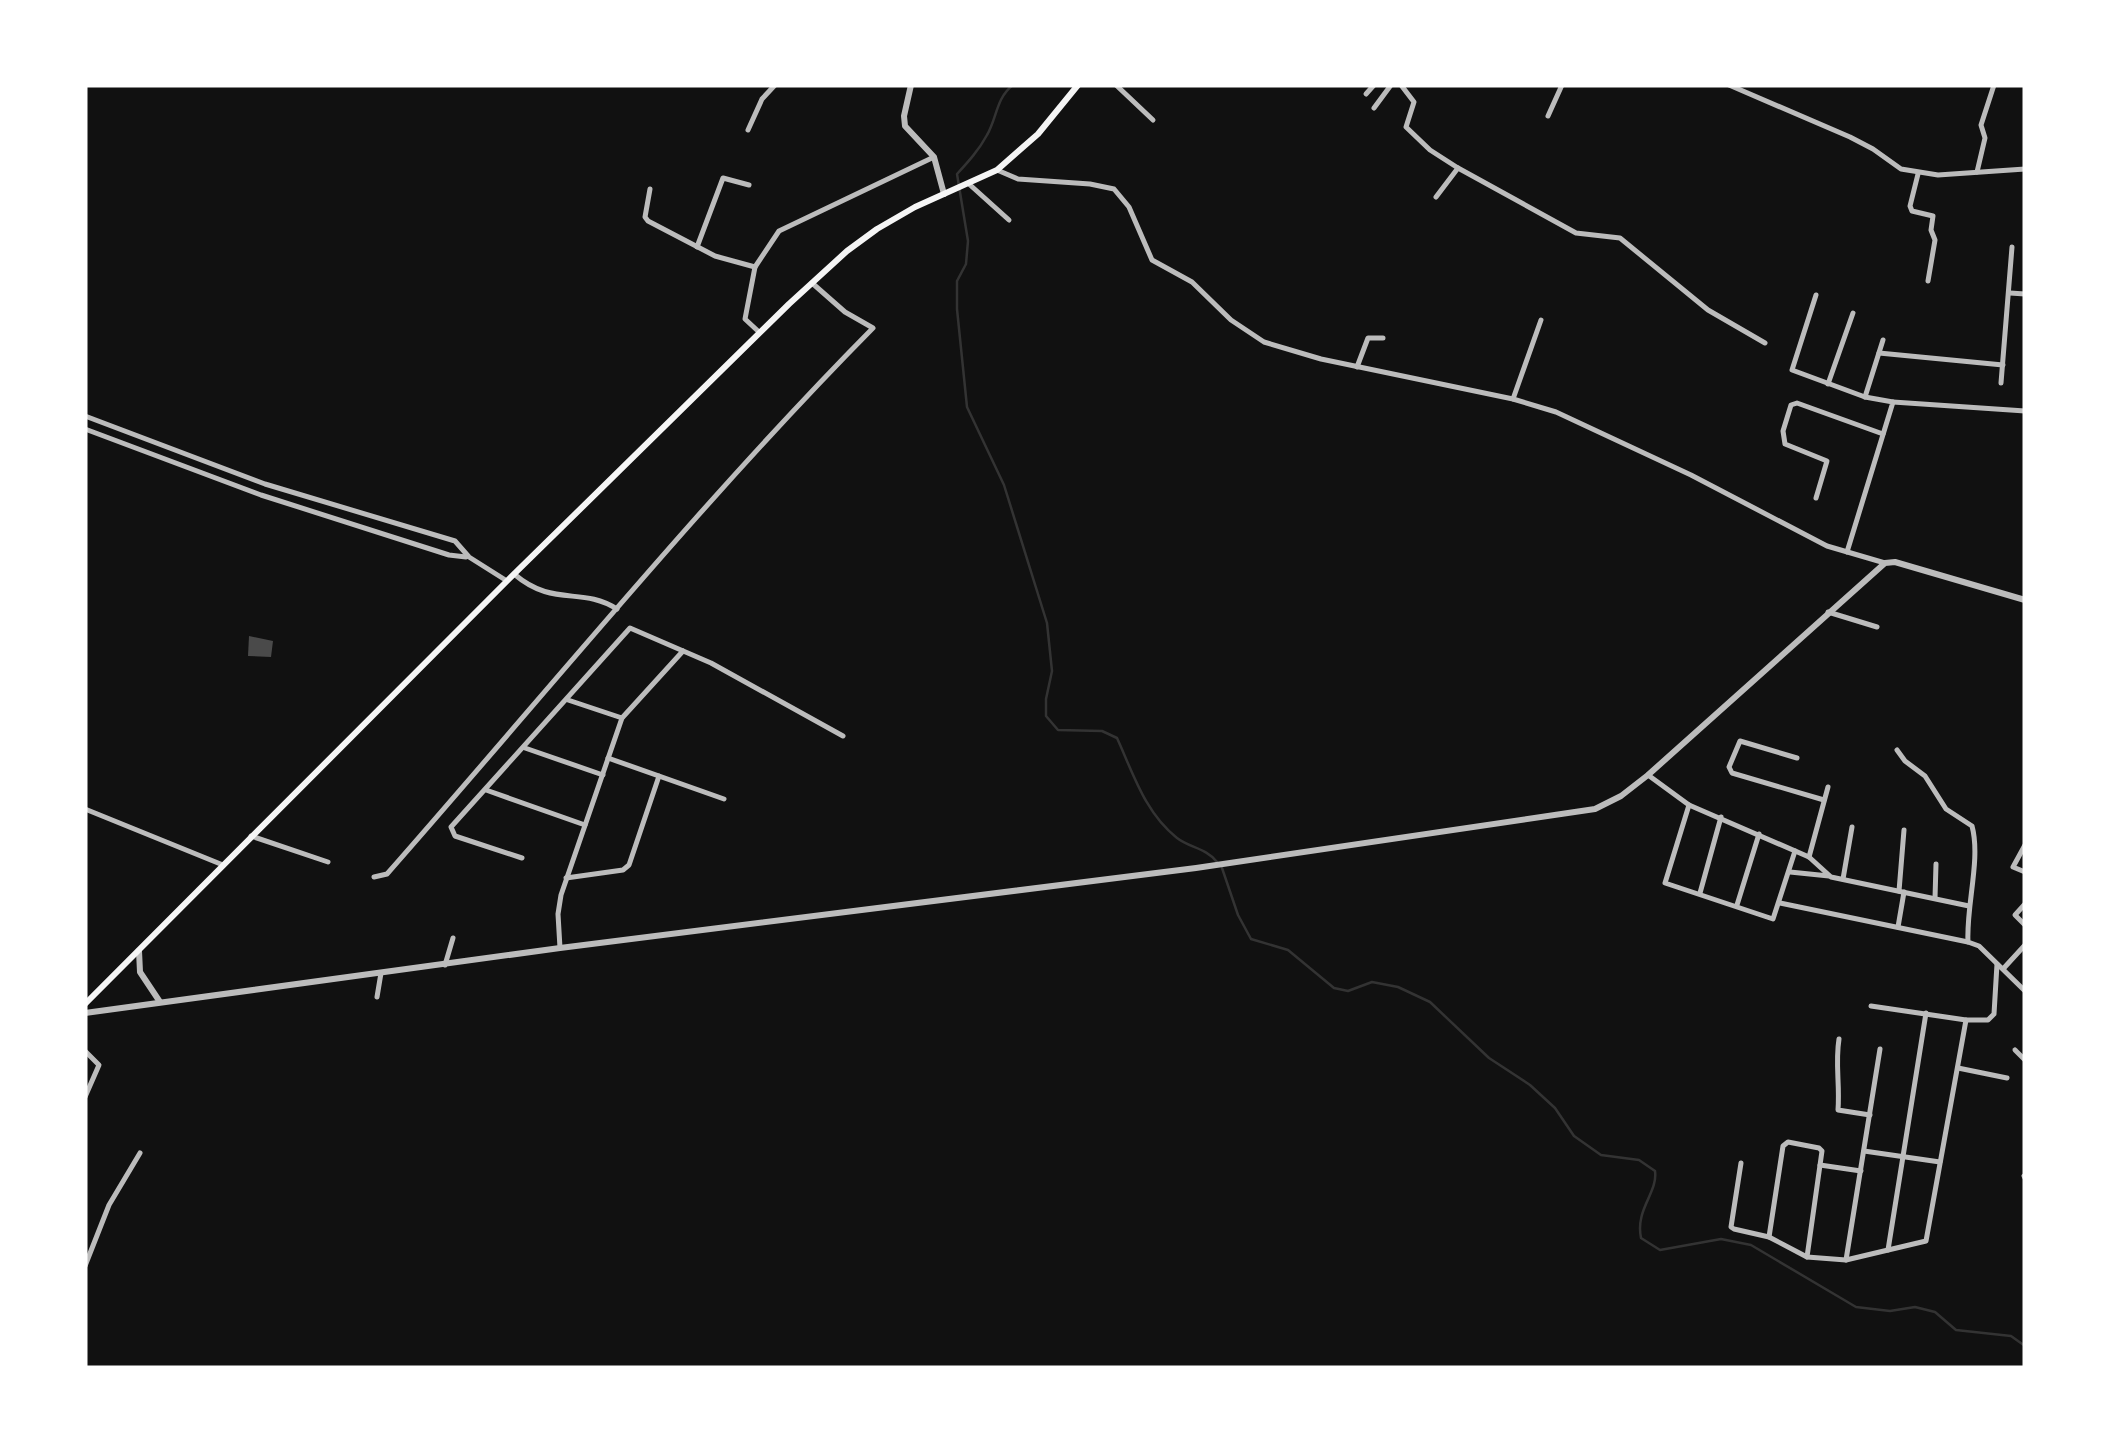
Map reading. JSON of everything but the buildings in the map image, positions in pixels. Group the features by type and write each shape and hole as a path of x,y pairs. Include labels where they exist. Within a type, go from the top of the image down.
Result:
{"main road":[{"path":"85,1004 506,581 812,283 877,229 997,170 1038,134 1078,85"}],"street":[{"path":"748,130 762,99 775,85"},
{"path":"911,85 905,126 934,158 948,193"},
{"path":"1116,85 1153,120"},
{"path":"1366,94 1374,85"},
{"path":"1374,108 1392,85"},
{"path":"1402,85 1414,102 1406,122 1410,134 1458,168 1576,233 1620,238 1708,310 1764,342"},
{"path":"1548,116 1562,85"},
{"path":"1729,85 1862,143 1897,167 1918,174 2025,170"},
{"path":"1976,173 1985,138 1981,124 1994,85"},
{"path":"760,332 745,319 756,267 779,231 934,158"},
{"path":"1436,197 1458,168"},
{"path":"997,170 1013,178 1114,189 1130,207 1152,260 1192,282 1231,320 1264,342 1357,367 1514,399 1568,416 1692,475 1815,541 2025,600"},
{"path":"1918,174 1910,206 1933,216 1928,281"},
{"path":"698,247 723,178 749,184"},
{"path":"968,184 1009,220"},
{"path":"650,189 646,219 734,263 756,267"},
{"path":"2001,383 2012,247"},
{"path":"374,877 385,876 785,417 874,328 845,312 812,283"},
{"path":"2010,293 2025,294"},
{"path":"1816,295 1792,370 1865,397 1893,402 2025,411"},
{"path":"1828,384 1852,313"},
{"path":"1514,399 1541,320"},
{"path":"1357,367 1368,338 1382,338"},
{"path":"1865,397 1883,340"},
{"path":"1879,353 2003,365"},
{"path":"1847,553 1893,402"},
{"path":"1816,498 1827,460 1785,444 1783,431 1791,404 1883,434"},
{"path":"85,416 254,480 456,542 469,557 506,581"},
{"path":"85,429 251,491 449,555 469,557"},
{"path":"143,450 146,442"},
{"path":"251,491 254,480"},
{"path":"360,526 364,514"},
{"path":"85,1013 1196,868 1595,809 1622,796 1648,775 1885,562"},
{"path":"514,574 534,589 562,598 592,597 617,609"},
{"path":"1828,612 1877,627"},
{"path":"522,858 451,832 451,826 630,628 684,650 842,736"},
{"path":"560,948 558,914 566,878 622,718 684,650"},
{"path":"567,699 622,718"},
{"path":"1797,758 1740,741 1729,768 1732,773 1824,800"},
{"path":"524,748 602,774"},
{"path":"1897,750 1902,759 1925,776 1946,809 1972,826 1968,942"},
{"path":"608,758 724,799"},
{"path":"1648,775 1688,804 1810,858 1832,877"},
{"path":"566,878 629,866 659,776"},
{"path":"1810,858 1828,786"},
{"path":"486,790 584,825"},
{"path":"1688,804 1664,882 1770,919 1775,917 1795,851"},
{"path":"85,809 223,865"},
{"path":"1700,894 1722,817"},
{"path":"1842,879 1852,827"},
{"path":"1898,927 1904,830"},
{"path":"1736,906 1759,834"},
{"path":"251,836 328,862"},
{"path":"2025,845 2014,868 2025,872"},
{"path":"1936,864 1936,898"},
{"path":"1788,871 1969,906"},
{"path":"2025,902 2015,915 2025,925"},
{"path":"1779,903 1980,946 2025,992"},
{"path":"445,965 453,938"},
{"path":"1872,1006 1982,1022 1992,1017 2000,966 2025,946"},
{"path":"139,951 140,972 160,1002"},
{"path":"377,997 381,973"},
{"path":"1888,1250 1926,1013"},
{"path":"1741,1163 1731,1227 1769,1237 1807,1257 1846,1260 1928,1239 1966,1020"},
{"path":"1838,1038 1838,1110 1870,1115"},
{"path":"1846,1260 1880,1049"},
{"path":"2015,1050 2025,1060"},
{"path":"85,1051 99,1062 86,1093"},
{"path":"1958,1068 2007,1078"},
{"path":"1769,1237 1783,1146 1788,1142 1819,1148 1822,1151 1807,1257"},
{"path":"1864,1151 1941,1162"},
{"path":"85,1266 109,1206 140,1152"},
{"path":"1820,1165 1861,1171"}],"waterway":[{"path":"1013,85 1000,102 984,140 957,174 968,241 966,264 957,281 957,309 967,407 1004,485 1047,623 1052,671 1046,716 1058,730 1102,731 1117,738 1156,817 1177,838 1217,862"},
{"path":"1222,868 1251,939 1288,950 1334,988 1348,991 1372,982 1398,987 1430,1002 1489,1058 1530,1085 1555,1108 1574,1136 1601,1155 1639,1160 1655,1171 1640,1228 1641,1238 1660,1250 1721,1239 1751,1245 1856,1307 1890,1311 1915,1307 1935,1312 1956,1330 2011,1336 2025,1346"}]}
